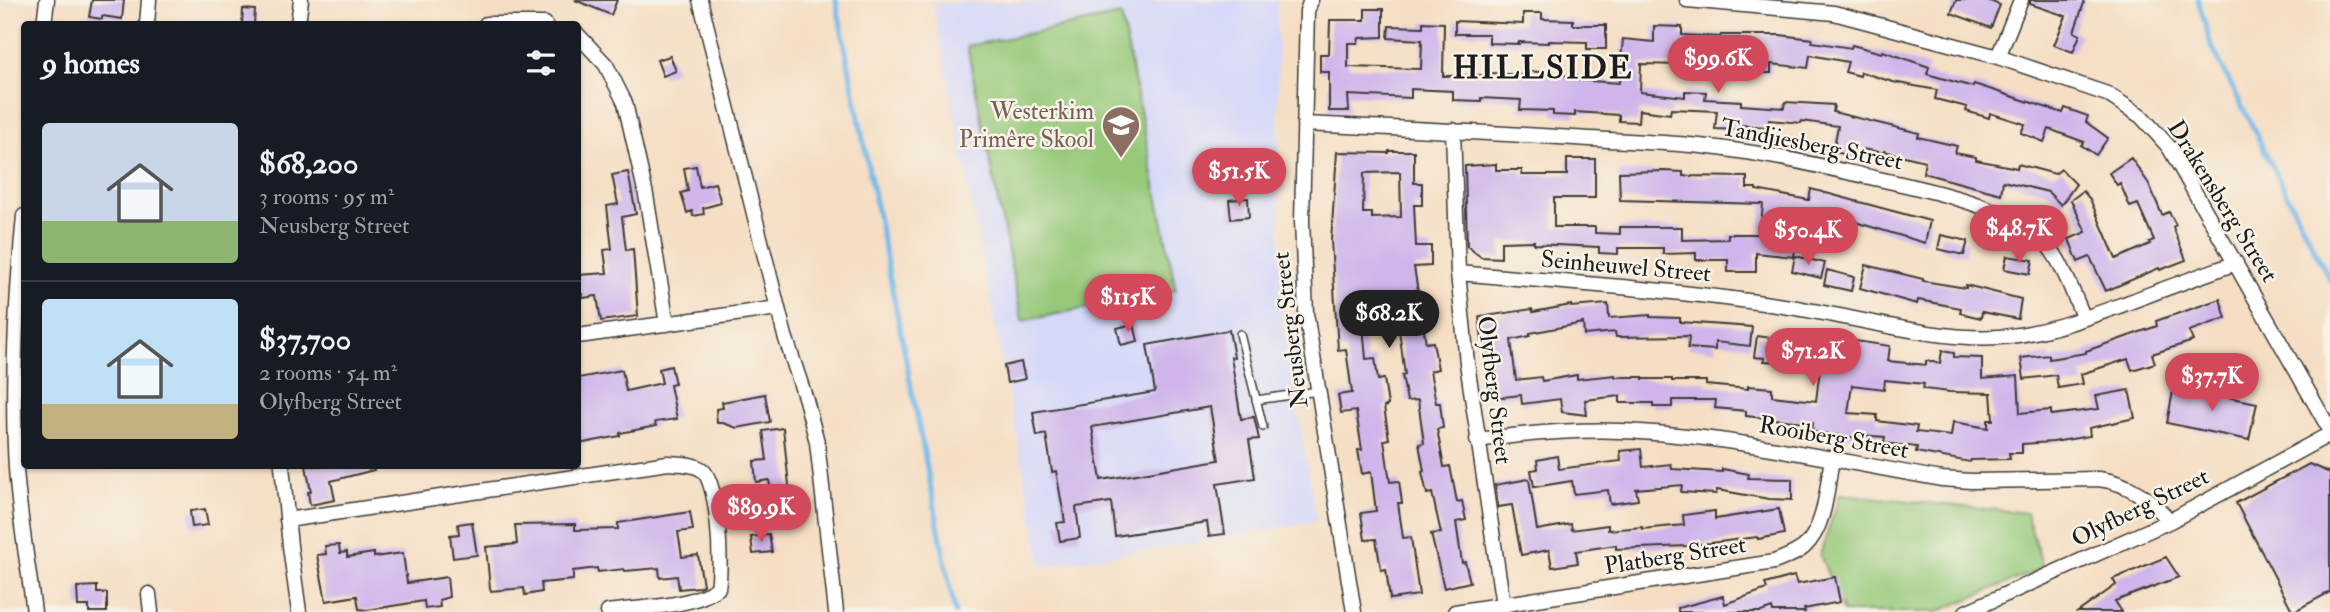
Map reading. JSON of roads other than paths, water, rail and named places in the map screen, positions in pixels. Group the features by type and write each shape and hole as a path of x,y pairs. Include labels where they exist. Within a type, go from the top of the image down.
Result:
{"street":[{"path":"44,21 47,0"},
{"path":"147,21 149,0"},
{"path":"298,21 301,0"},
{"path":"700,0 785,336 817,442 836,612"},
{"name":"Neusberg Street","path":"1311,0 1307,11 1304,124 1303,268 1306,313 1354,612"},
{"name":"Drakensberg Street","path":"1688,0 1834,13 1998,57 2108,94 2141,116 2169,147 2330,432"},
{"path":"1998,57 2021,0"},
{"path":"581,38 606,65 625,103 646,195 667,324"},
{"name":"Tandjiesberg Street","path":"1304,124 1453,130 1688,145 1737,150 1899,183 1946,195 2013,220 2036,233 2058,262 2084,318"},
{"name":"Olyfberg Street","path":"1453,130 1458,274 1477,440 1503,608"},
{"name":"Seinheuwel Street","path":"1458,274 1668,292 1759,303 1962,336 2000,337 2043,330 2084,318 2236,262"},
{"path":"581,336 778,308"},
{"path":"21,323 16,472 34,612"},
{"name":"Rooiberg Street","path":"1477,440 1526,434 1619,431 1755,445 1942,479 2110,481 2134,489 2170,521"},
{"name":"Olyfberg Street","path":"1966,612 2170,521 2330,432"},
{"name":"Platberg Street","path":"1455,612 1503,608 1774,562 1802,548 1814,536 1832,458"},
{"path":"288,520 668,463 690,465 703,470 710,480 714,498 721,574 718,588 709,595 690,601 608,612"},
{"path":"282,469 299,612"},
{"path":"149,594 151,612"}],"lane":[{"path":"1240,334 1263,427"},
{"path":"1256,400 1319,391"}],"waterway":[{"path":"836,0 955,612"},
{"path":"2198,0 2211,45 2330,280"}],"place":[{"name":"Westerkim Primêre Skool","path":"1121,159"}],"district":[{"name":"HILLSIDE","path":"1543,67"}]}
